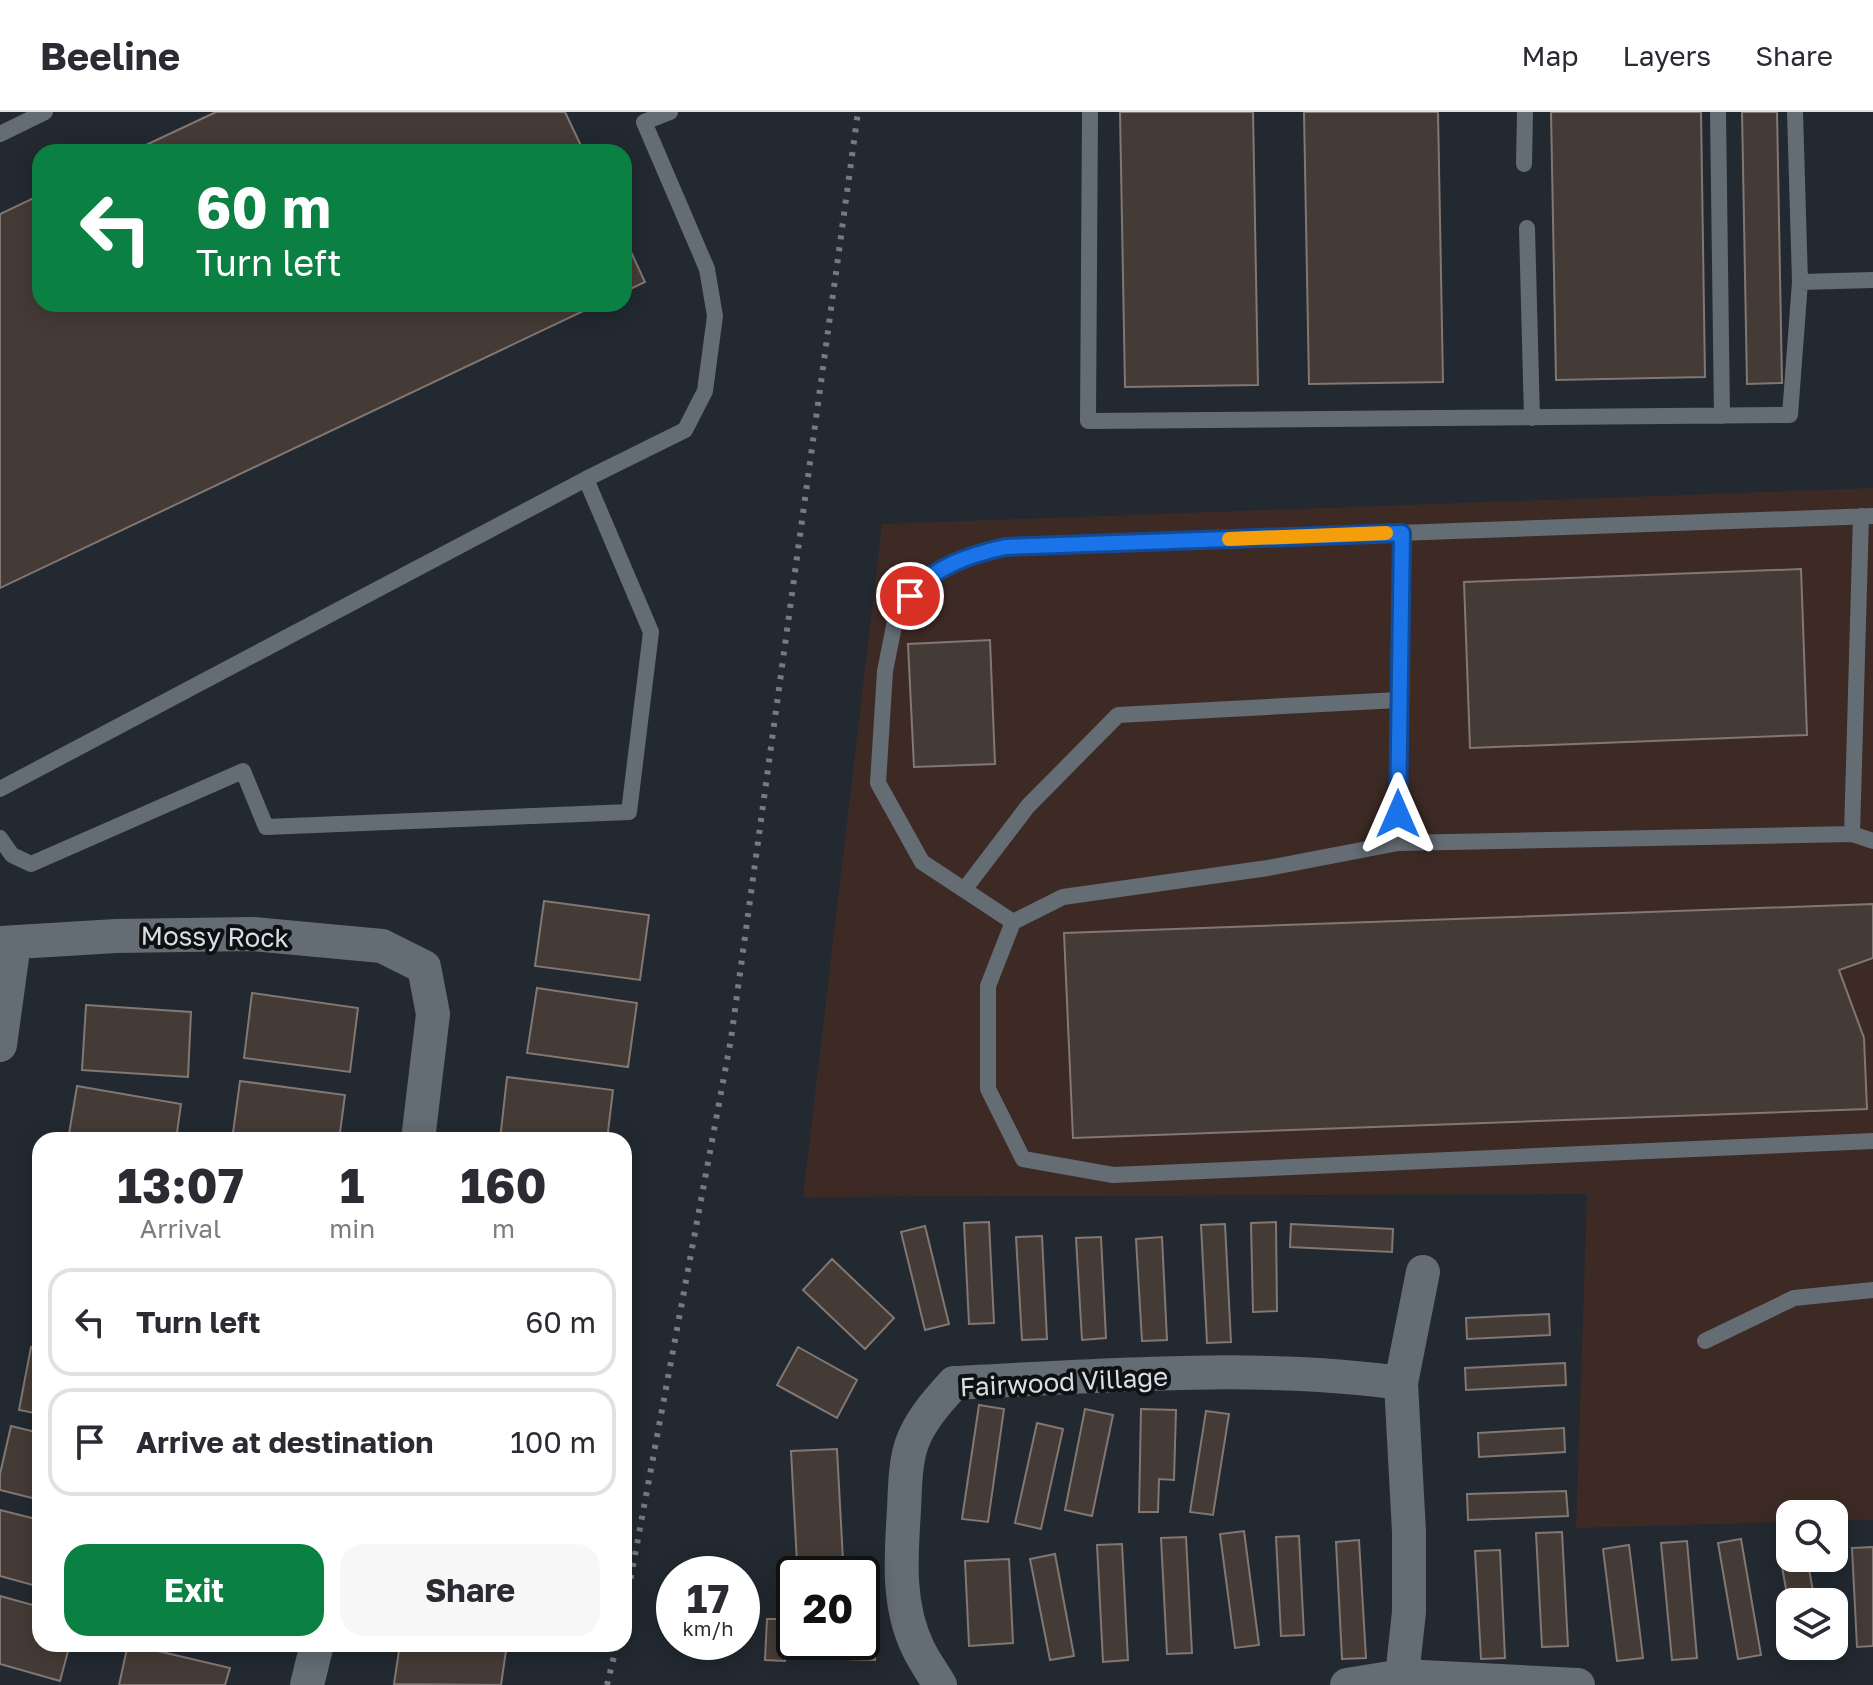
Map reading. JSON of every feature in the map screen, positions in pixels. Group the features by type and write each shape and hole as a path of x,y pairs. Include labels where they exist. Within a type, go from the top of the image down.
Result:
{"street":[{"name":"Mossy Rock","path":"7,943 116,936 253,934 382,946 424,967 433,1014 419,1132"},
{"path":"0,1045 7,943"},
{"path":"1402,1676 1409,1612 1409,1532 1401,1383 1423,1272"},
{"name":"Fairwood Village","path":"940,1685 918,1648 909,1623 902,1591 901,1566 911,1445 928,1411 954,1383 1231,1373 1352,1376 1401,1383"},
{"path":"307,1685 315,1652"},
{"path":"1347,1685 1402,1676 1578,1685"}],"lane":[{"path":"0,134 45,112"},
{"path":"0,789 586,479 685,430 705,391 715,316 707,269 642,117 670,112"},
{"path":"1090,112 1088,421 1790,415 1800,282 1795,112"},
{"path":"1524,164 1525,112"},
{"path":"1718,112 1722,416"},
{"path":"1527,228 1532,418"},
{"path":"1800,282 1873,280"},
{"path":"0,838 12,855 31,864 243,771 266,827 629,812 651,632 586,479"},
{"path":"1013,922 922,862 878,783 885,671 897,611 922,581 970,555 1005,547 1867,516 1852,834"},
{"path":"1398,843 1402,533"},
{"path":"964,890 1028,806 1118,715 1398,700"},
{"path":"1873,841 1852,834 1398,843 1268,868 1063,897 1013,922 988,986 988,1089 1023,1159 1113,1175 1873,1141"},
{"path":"1705,1341 1794,1298 1873,1290"}],"shaded area":[{"path":"1873,488 1873,1520 1848,1521 1848,1500 1776,1500 1776,1522 1576,1528 1587,1194 803,1197 882,524"}],"building":[{"path":"216,112 565,112 580,144 148,144"},
{"path":"1120,112 1253,112 1258,385 1125,387"},
{"path":"1304,112 1438,112 1443,382 1309,384"},
{"path":"1551,112 1701,112 1705,377 1556,380"},
{"path":"1742,112 1777,112 1782,383 1747,384"},
{"path":"32,199 32,312 581,312 0,588 0,214"},
{"path":"632,254 645,282 632,288"},
{"path":"1801,569 1807,735 1470,748 1464,582"},
{"path":"990,640 995,764 914,767 908,644"},
{"path":"544,901 649,915 640,980 535,966"},
{"path":"1873,904 1873,958 1839,970 1864,1038 1867,1109 1073,1138 1064,933"},
{"path":"537,988 637,1003 628,1067 527,1053"},
{"path":"252,993 358,1008 350,1072 244,1058"},
{"path":"86,1005 191,1012 188,1077 82,1070"},
{"path":"507,1077 613,1090 608,1132 501,1132"},
{"path":"240,1081 345,1095 340,1132 233,1132"},
{"path":"77,1086 181,1104 177,1132 69,1132"},
{"path":"989,1222 994,1323 969,1324 964,1223"},
{"path":"1276,1222 1277,1311 1253,1312 1251,1223"},
{"path":"1225,1224 1231,1342 1207,1343 1201,1225"},
{"path":"1291,1224 1393,1229 1392,1252 1290,1247"},
{"path":"925,1226 949,1324 925,1330 901,1232"},
{"path":"1042,1236 1047,1339 1022,1340 1016,1237"},
{"path":"1101,1237 1106,1338 1082,1340 1076,1238"},
{"path":"1162,1237 1167,1340 1142,1341 1136,1239"},
{"path":"832,1259 894,1318 865,1349 803,1290"},
{"path":"1549,1314 1550,1335 1467,1339 1466,1318"},
{"path":"31,1347 32,1412 19,1410"},
{"path":"798,1347 857,1380 837,1418 777,1385"},
{"path":"1565,1363 1566,1385 1466,1390 1465,1368"},
{"path":"979,1405 1004,1409 988,1522 962,1519"},
{"path":"1085,1409 1113,1415 1092,1516 1065,1510"},
{"path":"1141,1409 1176,1410 1174,1480 1159,1479 1158,1512 1139,1512"},
{"path":"1206,1411 1229,1414 1213,1515 1190,1512"},
{"path":"1037,1423 1063,1429 1041,1529 1015,1523"},
{"path":"11,1426 32,1431 32,1498 0,1490 0,1474"},
{"path":"1564,1428 1565,1452 1479,1457 1478,1433"},
{"path":"837,1449 843,1556 797,1556 791,1451"},
{"path":"1566,1491 1568,1516 1468,1520 1467,1494"},
{"path":"0,1510 32,1518 32,1585 0,1576"},
{"path":"1244,1531 1259,1645 1235,1648 1220,1534"},
{"path":"1562,1532 1568,1646 1542,1647 1536,1533"},
{"path":"1299,1536 1304,1635 1281,1636 1276,1537"},
{"path":"1186,1537 1192,1653 1167,1654 1161,1538"},
{"path":"1741,1539 1761,1655 1738,1659 1718,1543"},
{"path":"1359,1540 1366,1658 1342,1659 1336,1542"},
{"path":"1687,1541 1697,1658 1672,1660 1661,1543"},
{"path":"1122,1544 1128,1660 1103,1662 1097,1545"},
{"path":"1629,1545 1643,1658 1617,1661 1603,1549"},
{"path":"1873,1547 1873,1646 1857,1647 1852,1548"},
{"path":"1500,1550 1505,1658 1481,1659 1475,1551"},
{"path":"1055,1554 1074,1656 1050,1660 1030,1559"},
{"path":"1009,1559 1013,1643 969,1646 965,1561"},
{"path":"1783,1572 1810,1572 1812,1588 1786,1588"},
{"path":"0,1596 32,1605 32,1652 68,1652 60,1681 0,1664"},
{"path":"767,1619 776,1619 776,1660 785,1661 765,1660"},
{"path":"126,1652 162,1652 230,1668 225,1685 119,1685"},
{"path":"399,1652 506,1652 501,1685 394,1684"}],"railway":[{"path":"632,1571 731,1039 858,112"},
{"path":"607,1685 615,1652"}],"slow traffic":[{"path":"1229,539 1386,533"}],"route":[{"path":"910,596 922,581 970,555 1005,547 1402,533 1398,814"}]}
